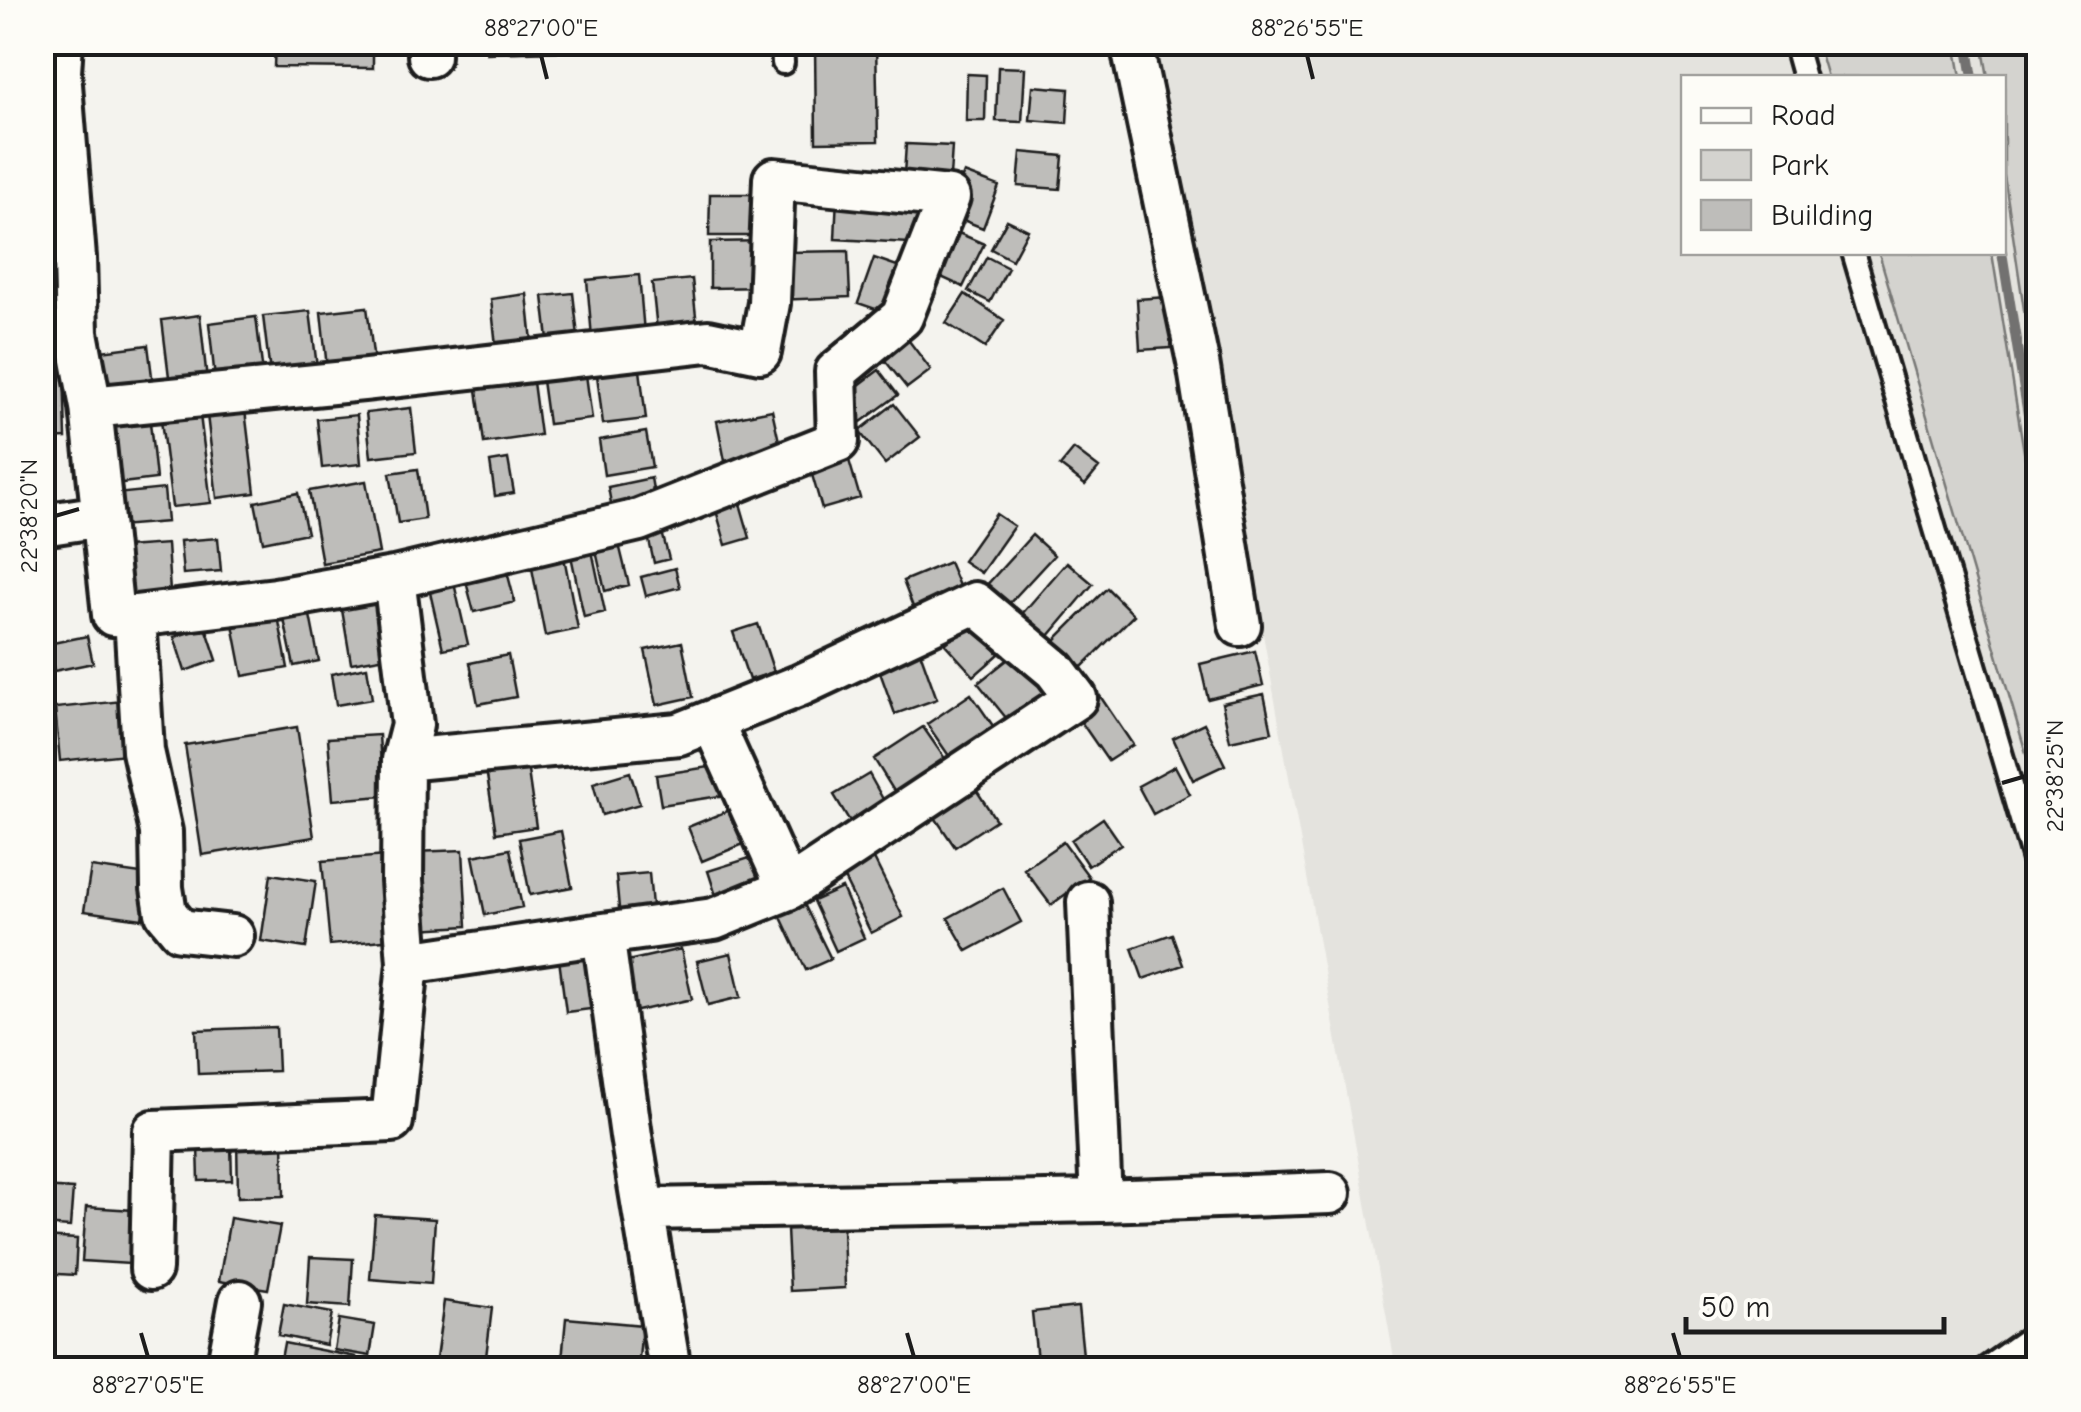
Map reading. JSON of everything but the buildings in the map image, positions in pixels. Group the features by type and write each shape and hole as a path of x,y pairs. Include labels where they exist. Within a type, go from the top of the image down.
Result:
{"street":[{"path":"62,42 60,72 77,334 90,408 113,615 136,616 276,598 394,578 639,520 838,441 836,372 902,317 949,198 774,178 769,303 760,352 708,341 90,408"},
{"path":"1131,42 1198,362 1240,625"},
{"path":"42,525 102,516"},
{"path":"151,1269 154,1131 392,1121 408,963 402,882 404,760 412,725 394,578"},
{"path":"404,760 679,734 801,685 974,603 1056,670 1076,698 788,889 714,920 408,963"},
{"path":"136,616 143,751 160,832 166,913 180,930 233,936"},
{"path":"712,721 788,889"},
{"path":"1088,902 1102,1201"},
{"path":"603,934 670,1370"},
{"path":"645,1209 1330,1193"},
{"path":"227,1370 240,1301"}],"lane":[{"path":"1794,42 1803,75"},
{"path":"1854,255 2038,877"},
{"path":"1983,1370 2038,1331"}],"shaded area":[{"path":"1156,43 2038,43 2038,1369 1396,1369"}],"green space":[{"path":"1817,43 1955,43 1961,75 1826,75"},
{"path":"1982,43 2038,43 2038,404 2006,188 2006,75 1988,75"},
{"path":"1880,255 1992,255 2038,539 2038,794"}],"waterway":[{"path":"1967,42 1972,75"},
{"path":"2002,255 2038,478"}]}
